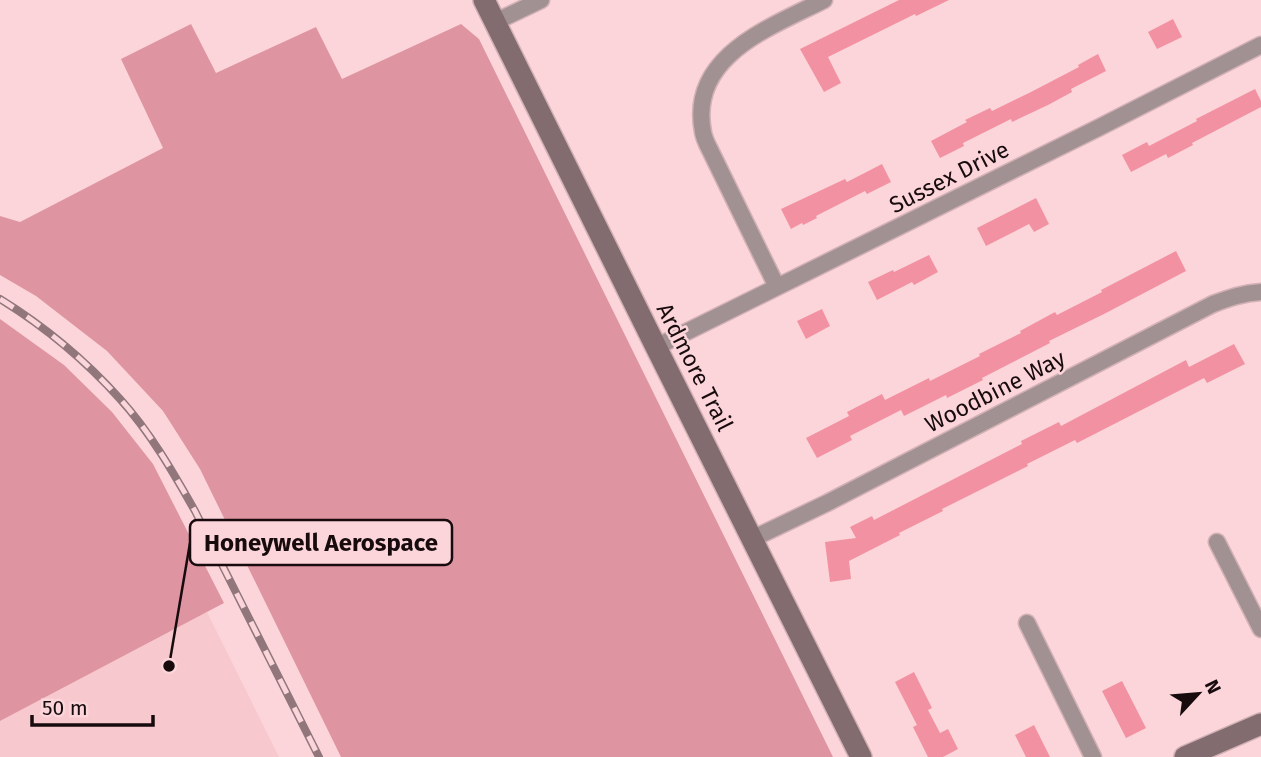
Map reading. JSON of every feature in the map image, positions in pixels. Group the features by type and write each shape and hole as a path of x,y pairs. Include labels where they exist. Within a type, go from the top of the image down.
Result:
{"street":[{"name":"Ardmore Trail","path":"484,0 861,757"},
{"path":"495,22 541,0"},
{"path":"777,287 703,133 704,95 721,62 734,49 753,36 824,0"},
{"name":"Sussex Drive","path":"656,347 1261,45"},
{"name":"Woodbine Way","path":"752,539 1213,304 1231,297 1261,292"},
{"path":"1217,542 1261,629"},
{"path":"1027,623 1093,757"},
{"path":"1185,757 1207,752 1261,724"}],"shaded area":[{"path":"191,24 216,73 316,27 342,79 461,24 479,39 833,757 341,757 200,469 163,411 107,351 36,296 0,275 0,216 20,222 163,148 121,59"},
{"path":"0,319 64,365 112,412 153,464 224,603 0,721"},
{"path":"207,612 279,757 0,757 0,721"}],"building":[{"path":"899,0 949,0 828,57 841,83 824,92 800,49"},
{"path":"1173,19 1182,37 1157,49 1148,32"},
{"path":"1098,54 1106,71 1071,89 1072,92 1048,105 1012,122 1011,119 940,158 931,141 967,122 965,120 990,108 992,111 1029,93"},
{"path":"1255,89 1261,107 1168,158 1166,154 1131,172 1122,155 1147,142 1149,146"},
{"path":"882,164 891,182 867,194 865,191 791,229 781,209 845,179 847,182"},
{"path":"1036,198 1049,224 1034,232 1029,224 986,246 977,228"},
{"path":"1176,251 1186,271 1049,341 1050,343 982,378 983,380 904,416 901,410 850,436 852,440 817,458 806,438 849,416 847,412 882,394 885,400 980,356 979,354 1055,312 1057,315"},
{"path":"929,255 938,272 877,300 868,282"},
{"path":"822,309 830,326 806,339 797,321"},
{"path":"1234,344 1245,364 1207,383 1204,378 1077,443 1075,440 1027,464 1028,466 942,509 943,511 849,561 851,579 830,582 825,542 856,538 850,527 872,516 874,520 1022,444 1021,441 1059,422 1061,426 1186,360 1189,367"},
{"path":"914,672 932,708 928,710 940,733 948,729 958,749 943,757 928,757 913,727 917,725 895,682"},
{"path":"1122,681 1146,728 1126,738 1102,691"},
{"path":"1034,725 1050,757 1026,757 1015,735"}],"railway":[{"path":"0,299 48,332 78,357 120,399 151,439 195,511 319,757"}],"place":[{"name":"Honeywell Aerospace","path":"169,666"}]}
